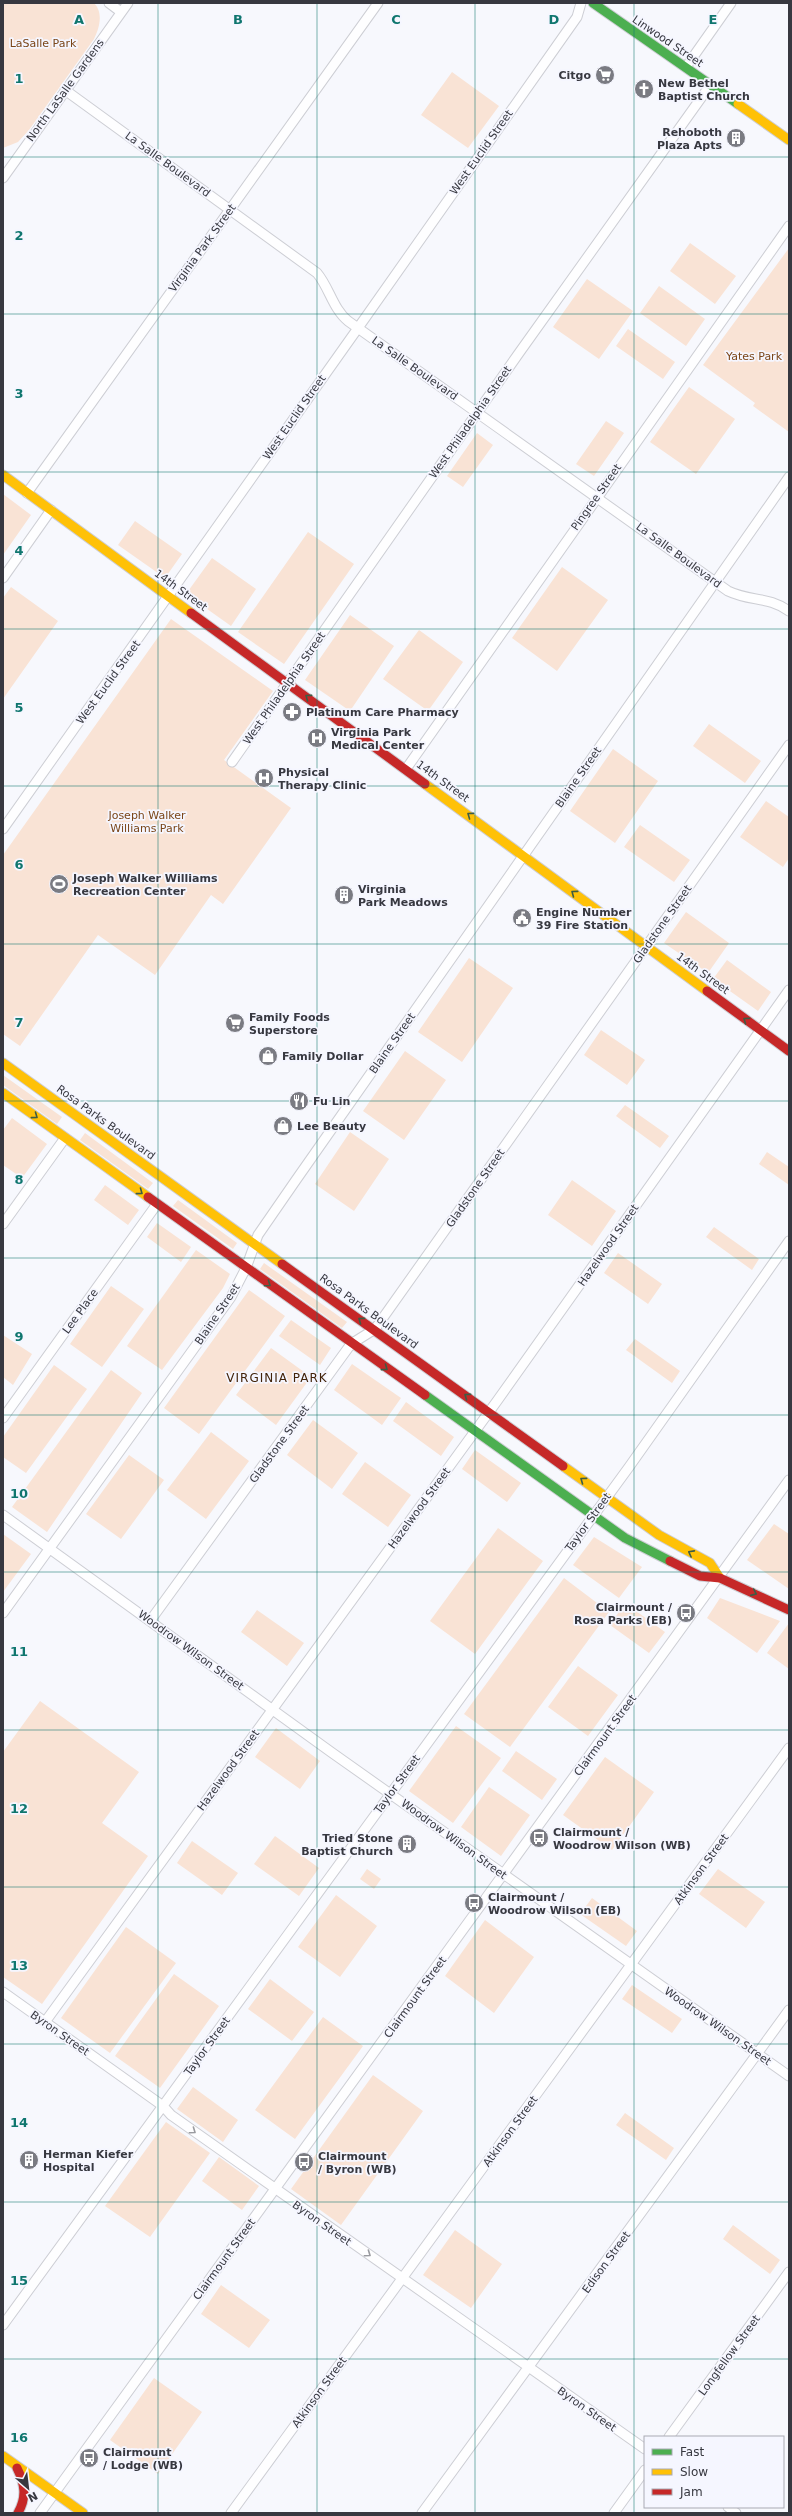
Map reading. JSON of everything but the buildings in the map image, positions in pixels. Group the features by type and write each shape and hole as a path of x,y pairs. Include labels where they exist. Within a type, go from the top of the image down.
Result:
{"street":[{"path":"109,3 121,12"},
{"name":"North LaSalle Gardens","path":"3,178 6,166 65,90 128,3"},
{"name":"Virginia Park Street","path":"27,493 378,3"},
{"name":"West Euclid Street","path":"3,829 170,597 357,327 577,17 581,3"},
{"name":"Linwood Street","path":"593,3 789,139"},
{"path":"686,67 731,3"},
{"name":"West Philadelphia Street","path":"232,762 478,411 711,84"},
{"name":"La Salle Boulevard","path":"65,90 317,273 329,290 339,312 357,327 478,411 715,581 739,596 773,601 789,611"},
{"name":"Pingree Street","path":"406,769 596,496 789,226"},
{"name":"14th Street","path":"3,476 406,769 789,1051"},
{"name":"Blaine Street","path":"3,1613 231,1297 246,1268 258,1235 789,477"},
{"path":"3,578 51,510"},
{"name":"Gladstone Street","path":"150,1621 351,1344 375,1329 789,745"},
{"name":"Hazelwood Street","path":"44,2022 489,1412 789,990"},
{"name":"Rosa Parks Boulevard","path":"3,1063 375,1329 659,1535 710,1562 720,1578"},
{"path":"3,1093 474,1432 625,1538 700,1576 720,1578 789,1610"},
{"path":"3,1224 65,1138"},
{"name":"Lee Place","path":"3,1418 157,1204"},
{"name":"Taylor Street","path":"3,2325 593,1516 789,1241"},
{"name":"Clairmount Street","path":"40,2512 720,1578 789,1480"},
{"name":"Woodrow Wilson Street","path":"3,1516 631,1965 789,2076"},
{"name":"Atkinson Street","path":"231,2513 789,1748"},
{"name":"Byron Street","path":"3,1992 163,2106 171,2115 644,2448"},
{"name":"Edison Street","path":"422,2513 789,2010"},
{"name":"Longfellow Street","path":"670,2436 789,2272"},
{"path":"3,2456 83,2513"},
{"path":"16,2466 22,2478 25,2489 25,2499 19,2511"},
{"path":"614,2513 644,2471"}],"green space":[{"name":"LaSalle Park","path":"3,3 94,3 99,11 100,21 98,31 94,39 29,130 18,142 3,148"},
{"path":"452,72 499,106 468,148 421,115"},
{"path":"690,243 736,276 715,304 670,271"},
{"name":"Yates Park","path":"789,248 789,432 753,406 755,403 703,365"},
{"path":"587,279 633,311 599,359 553,327"},
{"path":"659,286 705,319 686,346 640,313"},
{"path":"628,329 675,362 663,379 616,346"},
{"path":"689,387 735,419 696,474 650,442"},
{"path":"606,421 624,433 594,476 576,464"},
{"path":"477,433 493,445 463,487 447,476"},
{"path":"3,494 31,515 3,555"},
{"path":"135,521 182,554 165,578 118,545"},
{"path":"308,532 354,564 284,664 238,632"},
{"path":"212,558 256,589 231,626 186,594"},
{"path":"562,567 608,600 557,671 512,638"},
{"path":"11,587 58,621 3,699 3,598"},
{"path":"350,615 394,646 350,711 305,680"},
{"name":"Joseph Walker Williams Park","path":"171,619 273,691 224,760 291,808 223,904 211,895 155,975 98,935 20,1046 3,1034 3,855"},
{"path":"419,630 463,662 428,711 383,679"},
{"path":"709,724 761,761 745,783 693,746"},
{"path":"613,749 658,781 615,843 570,811"},
{"path":"766,801 789,817 789,858 783,867 740,837"},
{"path":"640,825 690,860 674,882 624,847"},
{"path":"686,912 729,943 708,973 664,943"},
{"path":"469,958 513,988 462,1062 418,1032"},
{"path":"727,960 771,992 758,1011 713,979"},
{"path":"601,1030 645,1060 627,1085 584,1055"},
{"path":"405,1051 446,1080 404,1140 363,1111"},
{"path":"3,1075 62,1117 57,1124 3,1085"},
{"path":"625,1105 669,1136 660,1148 616,1116"},
{"path":"12,1118 47,1144 22,1178 3,1165 3,1130"},
{"path":"350,1132 389,1159 354,1211 315,1184"},
{"path":"85,1133 153,1183 148,1189 80,1140"},
{"path":"767,1152 789,1167 789,1185 759,1164"},
{"path":"572,1180 616,1211 592,1246 548,1215"},
{"path":"105,1185 139,1210 128,1225 94,1200"},
{"path":"178,1200 237,1243 233,1249 173,1206"},
{"path":"157,1223 191,1247 181,1262 147,1237"},
{"path":"714,1227 759,1259 752,1270 706,1237"},
{"path":"196,1250 230,1274 223,1288 162,1370 127,1346"},
{"path":"618,1253 662,1284 648,1304 604,1273"},
{"path":"264,1263 347,1322 342,1328 260,1269"},
{"path":"111,1286 144,1309 102,1367 70,1344"},
{"path":"249,1290 285,1316 199,1434 164,1408"},
{"path":"291,1320 331,1348 320,1365 279,1336"},
{"path":"3,1335 32,1354 13,1385 3,1377"},
{"path":"635,1339 680,1371 672,1383 626,1350"},
{"path":"271,1348 311,1377 276,1425 236,1395"},
{"path":"352,1364 401,1398 382,1425 334,1390"},
{"path":"54,1365 87,1389 26,1473 3,1457 3,1437"},
{"path":"111,1370 142,1393 47,1532 12,1507"},
{"path":"406,1402 454,1437 441,1456 393,1421"},
{"path":"313,1420 358,1453 332,1489 287,1455"},
{"path":"211,1432 249,1461 206,1519 167,1490"},
{"path":"475,1450 521,1483 507,1502 462,1469"},
{"path":"129,1455 164,1480 121,1539 86,1514"},
{"path":"365,1462 411,1495 388,1527 342,1494"},
{"path":"774,1524 789,1534 789,1589 747,1560"},
{"path":"498,1528 543,1561 475,1654 430,1621"},
{"path":"3,1534 31,1554 3,1592"},
{"path":"594,1537 642,1567 619,1598 573,1565"},
{"path":"564,1578 609,1612 510,1747 464,1714"},
{"path":"720,1598 780,1621 757,1653 707,1618"},
{"path":"625,1603 665,1632 649,1653 610,1625"},
{"path":"257,1610 304,1643 287,1666 241,1632"},
{"path":"789,1623 789,1669 767,1653"},
{"path":"578,1666 618,1695 588,1736 548,1707"},
{"path":"40,1701 139,1772 102,1823 148,1856 42,2004 3,1977 3,1752"},
{"path":"456,1726 501,1758 453,1823 409,1791"},
{"path":"276,1728 320,1761 300,1789 255,1757"},
{"path":"516,1751 557,1779 542,1800 502,1771"},
{"path":"605,1757 654,1792 612,1850 563,1815"},
{"path":"489,1787 530,1815 501,1856 461,1827"},
{"path":"275,1836 319,1868 299,1896 254,1864"},
{"path":"192,1841 238,1873 222,1895 177,1863"},
{"path":"367,1869 381,1879 374,1889 360,1879"},
{"path":"718,1869 765,1902 746,1928 699,1894"},
{"path":"336,1895 377,1926 340,1977 298,1947"},
{"path":"592,1898 637,1931 626,1946 580,1914"},
{"path":"485,1920 534,1957 494,2013 445,1976"},
{"path":"126,1927 176,1963 110,2053 61,2018"},
{"path":"174,1974 219,2006 160,2088 115,2056"},
{"path":"270,1979 314,2012 292,2041 248,2009"},
{"path":"632,1985 682,2019 672,2033 622,1999"},
{"path":"323,2017 363,2046 295,2139 255,2110"},
{"path":"373,2075 423,2111 341,2225 291,2189"},
{"path":"193,2087 238,2120 223,2142 177,2109"},
{"path":"625,2113 674,2148 666,2160 616,2125"},
{"path":"166,2122 210,2153 150,2237 105,2206"},
{"path":"219,2157 259,2186 242,2210 202,2181"},
{"path":"733,2225 780,2260 770,2274 723,2239"},
{"path":"455,2230 502,2264 471,2308 423,2275"},
{"path":"221,2285 270,2320 249,2348 201,2314"},
{"path":"154,2378 202,2412 158,2474 110,2440"}],"traffic: fast":[{"path":"593,3 738,104"},
{"path":"425,1395 625,1538 670,1561"}],"traffic: slow":[{"path":"738,104 789,140"},
{"path":"3,475 191,613"},
{"path":"425,784 707,991"},
{"path":"3,1063 282,1264"},
{"path":"3,1093 148,1197"},
{"path":"563,1466 659,1535 710,1563 720,1578"},
{"path":"3,2456 83,2513"}],"traffic: jam":[{"path":"191,613 425,784"},
{"path":"707,991 789,1051"},
{"path":"148,1197 425,1395"},
{"path":"282,1264 563,1466"},
{"path":"670,1561 700,1576 720,1578 789,1610"},
{"path":"17,2468 24,2490 23,2501 18,2513"}],"place":[{"name":"Citgo","path":"605,75"},
{"name":"New Bethel Baptist Church","path":"644,89"},
{"name":"Rehoboth Plaza Apts","path":"736,138"},
{"name":"Platinum Care Pharmacy","path":"292,712"},
{"name":"Virginia Park Medical Center","path":"317,738"},
{"name":"Physical Therapy Clinic","path":"264,778"},
{"name":"Joseph Walker Williams Recreation Center","path":"59,884"},
{"name":"Virginia Park Meadows","path":"344,895"},
{"name":"Engine Number 39 Fire Station","path":"522,918"},
{"name":"Family Foods Superstore","path":"235,1023"},
{"name":"Family Dollar","path":"268,1056"},
{"name":"Fu Lin","path":"299,1101"},
{"name":"Lee Beauty","path":"283,1126"},
{"name":"Clairmount / Rosa Parks (EB)","path":"686,1613"},
{"name":"Clairmount / Woodrow Wilson (WB)","path":"539,1838"},
{"name":"Tried Stone Baptist Church","path":"407,1844"},
{"name":"Clairmount / Woodrow Wilson (EB)","path":"474,1903"},
{"name":"Herman Kiefer Hospital","path":"29,2160"},
{"name":"Clairmount / Byron (WB)","path":"304,2162"},
{"name":"Clairmount / Lodge (WB)","path":"89,2458"}],"district":[{"name":"VIRGINIA PARK","path":"277,1378"}]}
